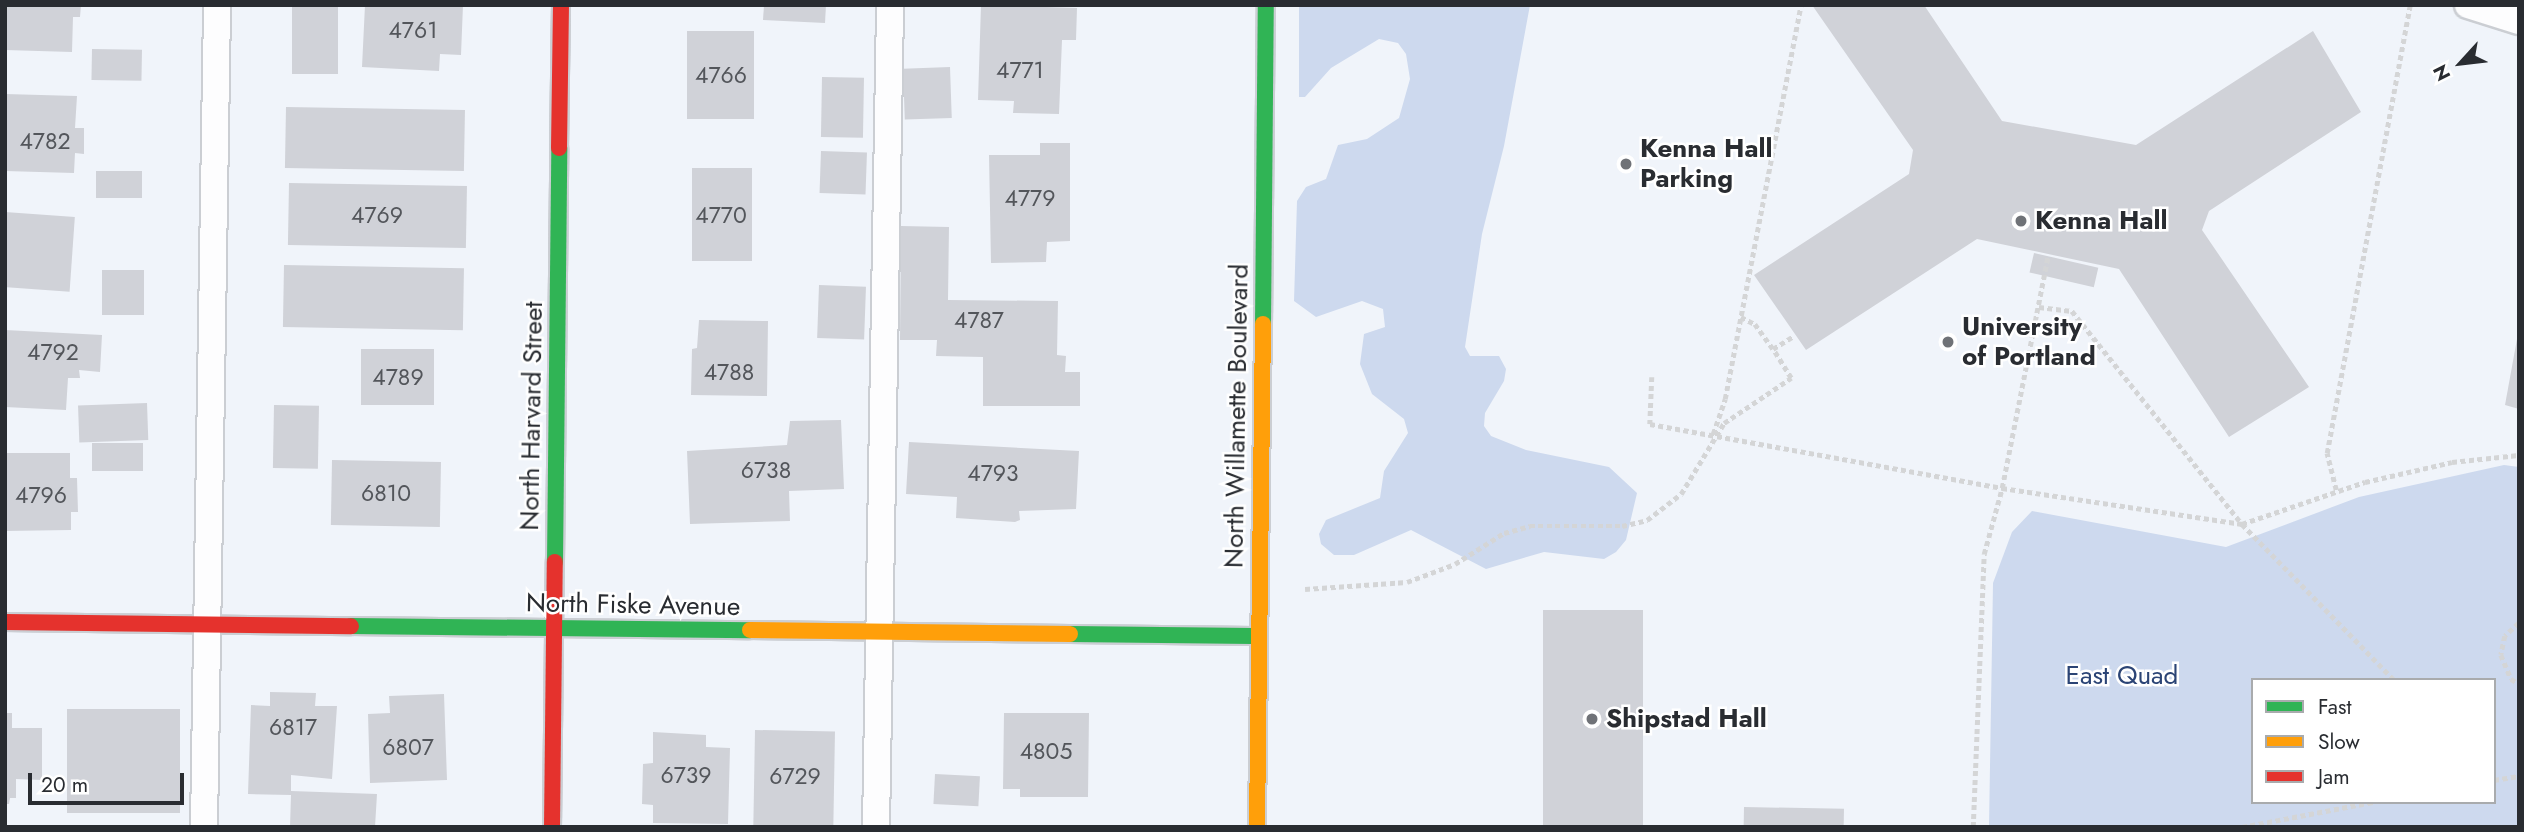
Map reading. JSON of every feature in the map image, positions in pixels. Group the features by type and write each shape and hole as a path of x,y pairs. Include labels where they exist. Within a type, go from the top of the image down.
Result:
{"street":[{"name":"North Harvard Street","path":"552,827 561,5"},
{"name":"North Willamette Boulevard","path":"1257,827 1266,5"},
{"name":"North Fiske Avenue","path":"5,622 1259,636"}],"lane":[{"path":"204,827 218,5"},
{"path":"876,827 890,5"},
{"path":"2468,5 2519,21"}],"path":[{"path":"1290,589 1407,582 1455,565 1504,533 1530,526 1622,526 1647,520 1681,494 1712,438 1725,399 1801,5"},
{"path":"2336,490 2327,453 2410,5"},
{"path":"1973,827 1984,554 2001,488 2048,255"},
{"path":"2039,307 2072,311 2242,524 2392,678"},
{"path":"1712,438 1742,409 1791,378 1755,324 1741,317"},
{"path":"1773,349 1794,335"},
{"path":"1652,377 1650,424 1712,438 2001,488 2242,524 2336,490 2452,462 2519,455"},
{"path":"2519,623 2505,636 2501,655 2511,679 2519,684"},
{"path":"2496,780 2519,776"},
{"path":"2242,827 2363,804"}],"green space":[{"path":"1299,5 1530,5 1504,146 1482,234 1465,347 1470,356 1499,356 1506,369 1504,381 1485,413 1484,426 1491,436 1526,450 1609,467 1637,493 1626,540 1616,552 1604,559 1544,552 1486,569 1411,530 1354,555 1334,555 1321,544 1319,534 1326,520 1380,498 1384,471 1408,433 1404,419 1372,394 1360,364 1364,334 1385,327 1383,309 1362,301 1316,317 1294,301 1297,201 1306,187 1326,179 1338,145 1367,139 1399,118 1410,79 1406,54 1398,43 1379,39 1331,68 1305,97 1299,97"},
{"name":"East Quad","path":"2504,465 2519,467 2519,827 1989,827 1993,583 2012,532 2032,511 2226,547 2359,497"}],"building":[{"path":"5,5 81,5 80,17 73,17 72,52 5,50"},
{"path":"292,5 338,5 338,74 292,74"},
{"path":"365,5 463,5 461,55 440,54 439,71 362,67"},
{"path":"764,5 826,5 825,23 763,20"},
{"path":"981,5 1077,8 1076,40 1062,40 1059,114 1013,113 1014,101 978,100"},
{"name":"Kenna Hall","path":"1812,5 1924,5 2002,121 2136,145 2313,31 2361,112 2209,211 2202,230 2309,387 2229,437 2119,269 1977,239 1806,350 1754,275 1909,174 1913,150"},
{"path":"687,31 754,31 754,119 687,119"},
{"path":"92,49 142,50 141,81 91,80"},
{"path":"950,67 952,118 905,120 903,69"},
{"path":"822,77 864,78 863,138 821,137"},
{"path":"5,94 77,96 75,128 84,128 84,154 75,153 74,173 5,171"},
{"path":"286,107 465,110 464,171 285,168"},
{"path":"1040,143 1070,143 1070,241 1047,242 1046,262 991,263 989,155 1040,155"},
{"path":"821,151 867,153 866,195 820,193"},
{"path":"692,168 752,168 752,261 692,261"},
{"path":"96,171 142,171 142,198 96,198"},
{"path":"289,183 467,186 466,248 288,245"},
{"path":"5,212 75,217 70,292 5,287"},
{"path":"901,226 949,227 948,300 1058,301 1057,355 1066,356 1065,372 1080,372 1080,406 983,406 983,357 936,356 937,340 900,340"},
{"path":"2034,253 2098,268 2094,287 2030,272"},
{"path":"284,265 464,268 463,330 283,327"},
{"path":"102,270 144,270 144,315 102,315"},
{"path":"819,285 866,287 864,340 817,338"},
{"path":"699,320 768,321 767,396 691,395 692,349 697,348"},
{"path":"5,330 102,335 100,372 79,370 80,378 68,378 66,410 5,407"},
{"path":"2519,339 2519,409 2505,405"},
{"path":"361,349 434,349 434,405 361,405"},
{"path":"147,403 148,440 79,442 78,405"},
{"path":"274,405 319,406 318,469 273,468"},
{"path":"841,420 844,489 789,491 790,521 690,524 687,451 787,445 790,421"},
{"path":"909,442 1079,451 1076,509 1019,511 1020,520 1015,522 956,518 957,497 906,494"},
{"path":"92,443 143,443 143,471 92,471"},
{"path":"5,453 70,453 70,478 77,478 78,512 71,512 71,530 5,531"},
{"path":"332,460 441,462 440,527 331,525"},
{"name":"Shipstad Hall","path":"1543,610 1643,610 1643,827 1543,827"},
{"path":"270,692 316,693 315,706 337,706 332,779 291,775 291,791 377,794 375,827 290,827 291,795 248,794 251,705 270,706"},
{"path":"444,694 447,780 370,783 368,714 390,713 389,696"},
{"path":"67,709 180,709 180,813 67,813"},
{"path":"5,713 12,713 12,728 42,728 42,780 16,779 16,798 10,798 9,804 5,804"},
{"path":"1004,713 1089,713 1088,797 1020,797 1020,789 1003,789"},
{"path":"755,730 835,731 833,827 753,827"},
{"path":"653,732 706,735 706,747 730,748 728,824 653,823 653,805 642,804 643,764 653,763"},
{"path":"935,774 980,776 978,806 933,804"},
{"name":"Shipstad Hall","path":"1744,807 1844,809 1844,827 1744,827"}],"traffic: fast":[{"path":"1263,324 1266,5"},
{"path":"555,562 559,148"},
{"path":"351,626 750,630"},
{"path":"1070,634 1259,636"}],"traffic: slow":[{"path":"1257,827 1263,324"},
{"path":"750,630 1070,634"}],"traffic: jam":[{"path":"559,148 561,5"},
{"path":"552,827 555,562"},
{"path":"5,622 351,626"}],"place":[{"name":"Kenna Hall Parking","path":"1626,164"},
{"name":"Kenna Hall","path":"2021,221"},
{"name":"University of Portland","path":"1948,342"},
{"name":"Shipstad Hall","path":"1592,719"}]}
